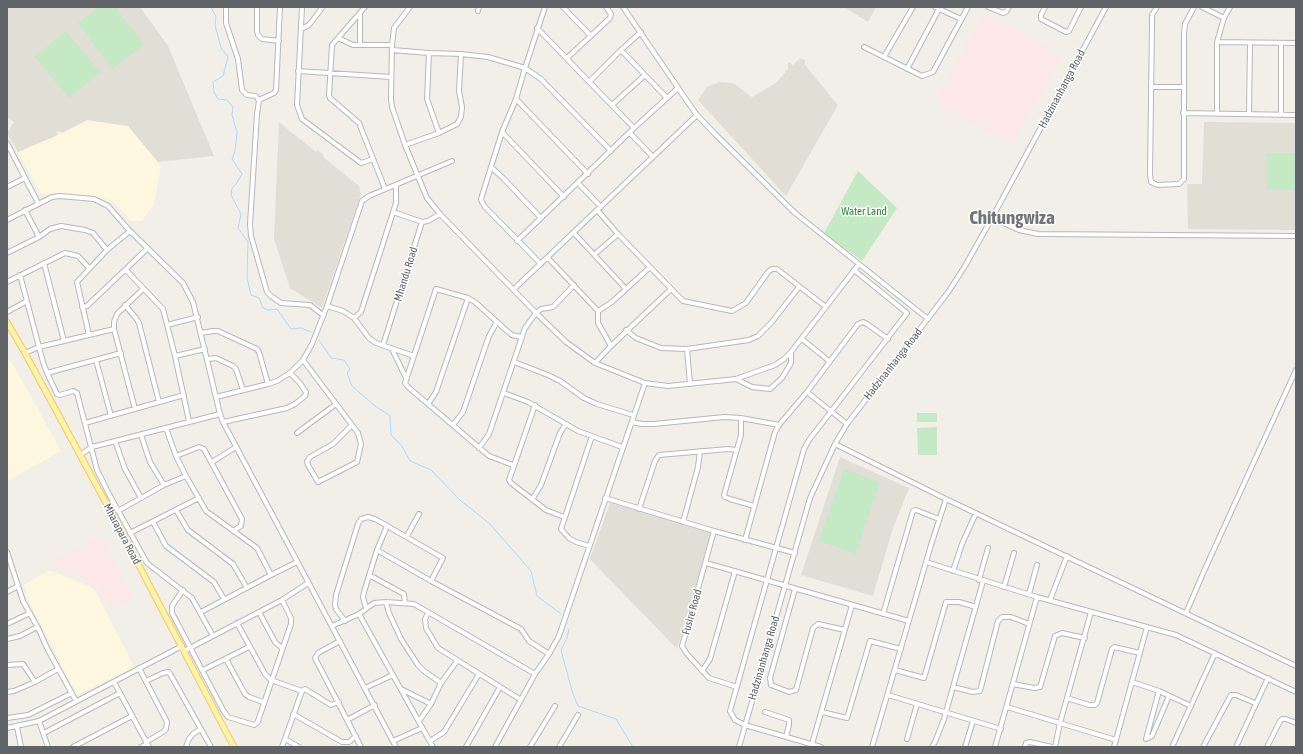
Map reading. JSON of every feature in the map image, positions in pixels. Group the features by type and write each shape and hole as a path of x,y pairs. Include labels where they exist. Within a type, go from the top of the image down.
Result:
{"main road":[{"name":"Mharapara Road","path":"7,323 25,353 80,455 234,747"}],"street":[{"path":"226,7 226,23 238,59 242,90 247,95 256,96 259,101 250,224 254,245 268,292 281,303 307,303 323,315"},
{"path":"257,7 256,31 258,35 262,39 279,41"},
{"path":"259,101 274,93 276,90 280,7"},
{"path":"302,7 297,105 302,119 361,163 373,159"},
{"path":"301,29 309,25 322,8 321,7"},
{"path":"365,7 332,45 329,95 330,98 359,123 385,190"},
{"path":"410,7 394,28 391,77 392,107 416,175 427,198 440,214 536,313 566,342 594,363 645,383 668,386 736,379 775,366 784,359 802,339 859,264"},
{"path":"541,264 485,208 482,202 502,132 516,99 537,28 545,7"},
{"path":"563,7 591,36"},
{"path":"567,58 611,16 606,7"},
{"path":"623,7 697,115 784,202 859,264 928,318"},
{"path":"884,57 912,7"},
{"path":"864,47 922,76 933,72 968,7"},
{"path":"988,7 1003,14 1009,7"},
{"path":"1045,7 1041,15 1042,19 1066,32 1070,31 1081,7"},
{"name":"Hadzinanhanga Road","path":"739,747 810,498 835,444 847,424 949,291 992,218 1106,7"},
{"path":"1157,7 1152,18 1150,174 1152,184 1180,184 1183,181 1184,29 1188,17 1194,7"},
{"path":"1202,7 1224,18"},
{"path":"1217,113 1217,42 1224,18 1230,7"},
{"path":"906,69 937,8 961,19"},
{"path":"360,12 360,45"},
{"path":"537,28 634,128"},
{"path":"589,82 641,32"},
{"path":"338,38 353,45 392,45"},
{"path":"1217,42 1296,43"},
{"path":"1249,114 1250,43"},
{"path":"1281,43 1281,115"},
{"path":"392,50 488,57 525,68 541,79 611,151"},
{"path":"621,50 667,98"},
{"path":"429,53 426,93 439,133"},
{"path":"405,145 439,133 457,124 461,117 462,107 459,91 461,54"},
{"path":"298,72 391,77"},
{"path":"612,105 645,75"},
{"path":"1151,88 1183,87"},
{"path":"517,241 634,128 678,88"},
{"path":"516,99 588,174"},
{"path":"1183,113 1296,115"},
{"path":"514,289 598,211 697,115"},
{"path":"502,132 564,197"},
{"path":"630,133 653,156"},
{"path":"7,143 38,203"},
{"path":"216,397 268,384 290,373 303,360 312,344 327,306 362,201 369,196 416,175 452,161"},
{"path":"491,167 541,218"},
{"path":"7,187 25,178"},
{"path":"578,183 601,207"},
{"path":"354,318 361,312 393,212 397,198 396,185"},
{"path":"7,220 52,196 94,199 108,206 183,283 194,302 223,422 396,747"},
{"path":"25,210 39,236"},
{"path":"598,211 618,234 683,301 732,311 746,303 768,272 772,269 777,269 826,307"},
{"path":"393,212 422,222 428,221 440,214"},
{"path":"992,218 1019,230 1038,234 1296,236"},
{"name":"Mhandu Road","path":"383,345 422,222"},
{"path":"7,253 50,229 61,226 85,230 93,233 107,250"},
{"path":"89,335 77,282 107,250 130,230"},
{"path":"574,233 626,289"},
{"path":"595,254 618,234"},
{"path":"82,307 87,306 148,248"},
{"path":"7,282 62,253 78,256 89,268"},
{"path":"548,258 598,311 598,323 611,346"},
{"path":"44,263 64,341"},
{"path":"598,311 612,302 650,267"},
{"path":"126,270 162,309 176,356 189,421"},
{"path":"821,747 745,725 735,720 730,711 804,449 809,440 907,313 854,270"},
{"path":"20,275 47,373 57,394 60,395 77,392 97,470 118,511 147,563 192,598 213,636"},
{"path":"479,448 490,434 525,328 536,313 541,309 553,307 574,285"},
{"path":"626,330 636,338 661,348 687,349 748,340 758,336 771,323 799,287"},
{"path":"135,409 114,329 117,314 144,288"},
{"path":"513,465 490,456 479,448 406,385 406,378 436,289 468,298 480,306 512,334 521,337"},
{"path":"594,363 626,330 671,289"},
{"path":"428,404 436,392 468,298"},
{"path":"7,312 27,301"},
{"path":"125,305 139,323 159,402"},
{"path":"327,306 354,318 370,338 376,343 414,356"},
{"path":"167,325 198,317"},
{"path":"453,425 463,412 489,336 497,322"},
{"path":"745,540 775,432 779,425 807,392 858,324 862,322 867,324 888,339"},
{"path":"25,353 39,347 114,329"},
{"path":"201,334 213,330 218,331 257,349 268,384"},
{"path":"802,339 829,361"},
{"path":"176,356 205,349"},
{"path":"392,349 406,378"},
{"path":"687,349 690,384"},
{"path":"736,379 752,387 770,389 782,378 791,363 791,352"},
{"path":"47,373 121,353"},
{"path":"208,359 216,358 233,366 236,369 243,390"},
{"path":"96,360 111,416"},
{"path":"303,360 336,404 352,425 358,433 361,444 357,462 318,482 307,461 310,456 333,444 352,425"},
{"path":"514,362 560,381 584,398 597,404 633,415"},
{"path":"1186,613 1296,370"},
{"path":"223,422 288,408 295,404 305,396 306,392 290,373"},
{"path":"495,747 535,674 559,636 645,383"},
{"path":"807,392 847,424"},
{"path":"504,393 535,405 578,431 622,447"},
{"path":"85,423 184,395"},
{"path":"297,433 336,404"},
{"path":"535,405 513,465 509,478 510,482 533,498 546,510 564,517"},
{"path":"80,455 92,447 220,414"},
{"path":"632,422 654,424 724,417 741,418 779,425"},
{"path":"741,418 741,434 724,495 730,499 754,506"},
{"path":"533,498 541,485 560,433 566,424"},
{"path":"166,428 176,456 206,511 257,548 271,575"},
{"path":"140,435 150,462 164,486"},
{"path":"589,546 576,542 562,533 561,526 592,436"},
{"path":"115,441 125,469 141,498"},
{"path":"835,444 946,499 1296,666"},
{"path":"176,456 199,447 204,449 242,519 241,526 233,531"},
{"path":"212,462 236,447"},
{"path":"639,509 657,457 662,455 728,449 736,450"},
{"path":"683,522 698,467 700,452"},
{"path":"118,511 186,476"},
{"path":"130,533 199,498"},
{"path":"605,498 683,522 794,553"},
{"path":"872,747 946,499"},
{"path":"176,510 188,530 233,564 247,588"},
{"path":"883,614 913,511 916,510 939,519"},
{"path":"953,571 966,534 976,513"},
{"path":"407,536 419,514"},
{"path":"345,621 336,609 335,600 358,524 361,519 368,517 376,519 443,558 431,581"},
{"path":"153,522 166,546 214,582 224,599"},
{"path":"366,608 363,597 369,575 387,526"},
{"name":"Fusire Road","path":"714,531 682,646 687,654 709,678 714,681 737,687"},
{"path":"932,747 953,687 976,607 988,548"},
{"path":"378,550 431,581 521,628 529,641 549,654"},
{"path":"7,552 23,600 76,701"},
{"path":"1004,587 1014,553"},
{"path":"1050,600 1067,556"},
{"path":"201,612 297,562"},
{"path":"926,562 1037,597 1176,635 1296,692"},
{"path":"706,563 909,621"},
{"path":"1029,594 1037,565"},
{"path":"702,671 710,659 735,571"},
{"path":"369,575 404,594 405,603"},
{"path":"7,728 39,721 139,668 191,647 237,624 282,600 308,583"},
{"path":"7,592 18,586"},
{"path":"795,589 770,678 771,685 790,692 796,690 813,628 818,624 845,630"},
{"path":"183,590 171,609 223,710 228,717 254,724 257,723 291,624 291,620 282,600"},
{"path":"995,747 1037,597"},
{"path":"332,626 358,614 374,603 386,602 414,604 535,674"},
{"path":"386,602 401,639 418,665 441,683"},
{"path":"895,670 924,678 946,602 959,602 976,607"},
{"path":"812,744 852,605"},
{"path":"259,612 275,642 282,648"},
{"path":"1025,747 1026,743 1030,742 1053,747 1085,638 1091,612"},
{"path":"7,624 30,613"},
{"path":"428,613 425,618 426,628 438,648 521,700"},
{"path":"358,614 433,747"},
{"path":"953,687 973,692 980,691 998,621 1002,617 1011,617 1030,624"},
{"path":"237,624 261,670 271,680 302,691 305,689 331,705 339,702"},
{"path":"7,639 20,636 37,627"},
{"path":"1114,747 1147,627"},
{"path":"1013,684 1034,688 1040,687 1055,636 1062,633 1085,638"},
{"path":"340,641 318,653 315,658 361,747"},
{"path":"822,712 847,718 870,641 901,649"},
{"path":"203,670 249,647"},
{"path":"1067,698 1089,705 1095,705 1097,703 1112,649 1114,647 1140,653"},
{"path":"1172,747 1215,653"},
{"path":"226,659 245,694 263,702"},
{"path":"419,721 431,704 441,683 457,661"},
{"path":"7,665 23,664 35,682"},
{"path":"139,668 166,722 166,729 141,747"},
{"path":"7,692 14,691 35,682 58,669"},
{"path":"146,681 163,673 169,672 211,747"},
{"path":"430,741 444,732 479,674"},
{"path":"365,688 393,675"},
{"path":"1236,747 1268,678"},
{"path":"114,682 147,744"},
{"path":"1132,682 1159,691 1191,706"},
{"path":"466,747 500,687"},
{"path":"400,689 431,704"},
{"path":"282,747 302,691"},
{"path":"1159,691 1146,739 1152,736 1169,696"},
{"path":"7,718 28,715 72,693"},
{"path":"44,733 120,693"},
{"path":"888,695 1001,729"},
{"path":"1203,747 1231,695 1236,695 1256,703"},
{"path":"906,739 917,704"},
{"path":"347,720 375,705"},
{"path":"530,747 555,706"},
{"path":"1007,707 1116,740"},
{"path":"765,712 789,720 790,725 786,737"},
{"path":"294,714 342,742 349,742 356,736"},
{"path":"559,747 578,715"},
{"path":"73,747 132,716"},
{"path":"1267,747 1282,719 1296,723"},
{"path":"39,721 48,747"},
{"path":"965,747 973,721"},
{"path":"17,727 21,747"},
{"path":"393,741 422,728"},
{"path":"186,747 193,734 201,729"},
{"path":"285,739 299,747"}],"shaded area":[{"path":"7,7 140,7 168,46 214,156 158,162 128,126 87,120 62,133 60,131 56,132 58,135 18,152 7,133 14,122 7,117"},
{"path":"844,7 876,7 868,22"},
{"path":"983,12 1062,56 1013,144 936,102"},
{"path":"800,58 805,60 805,65 838,105 786,196 698,100 707,87 720,82 733,83 752,97 776,83 788,69 788,62 793,65"},
{"path":"87,120 128,126 161,166 154,205 141,221 131,221 112,200 41,194 18,152 58,135"},
{"path":"279,122 316,152 317,150 324,155 323,157 359,186 361,194 322,308 290,288 274,239"},
{"path":"1204,122 1296,123 1296,230 1188,229 1187,184 1202,184"},
{"path":"7,359 12,363 61,451 7,481"},
{"path":"840,457 909,488 892,531 873,596 801,575"},
{"path":"610,503 711,532 677,649 590,559"},
{"path":"101,537 133,597 111,609 99,587 51,563"},
{"path":"48,571 52,571 95,590 134,667 77,695 26,595 24,585"}],"green space":[{"path":"100,7 115,7 144,45 112,69 78,23"},
{"path":"66,31 100,72 69,98 35,57"},
{"path":"1267,153 1296,153 1296,190 1267,189"},
{"name":"Water Land","path":"858,171 897,208 862,261 824,233"},
{"path":"917,413 937,413 937,422 917,422"},
{"path":"937,427 937,455 918,455 917,428"},
{"path":"844,469 880,482 856,554 819,541"}],"waterway":[{"path":"211,7 216,17 215,25 221,48 228,57 223,76 213,82 214,92 218,99 227,100 233,107 232,115 237,132 235,151 232,159 242,174 232,188 231,195 241,214 238,228 248,242 247,278 251,295 259,298 263,308 268,310 277,309 291,329 301,328 311,332"},
{"path":"319,340 331,358 344,360 350,369 347,373 352,386 374,405 390,416 391,435 402,446 410,461 431,470 460,500 490,524 531,571 537,596 561,614"},
{"path":"569,629 567,638 561,650 572,691 578,706 616,719 633,747"}],"district":[{"name":"Chitungwiza","path":"1012,218"}]}
